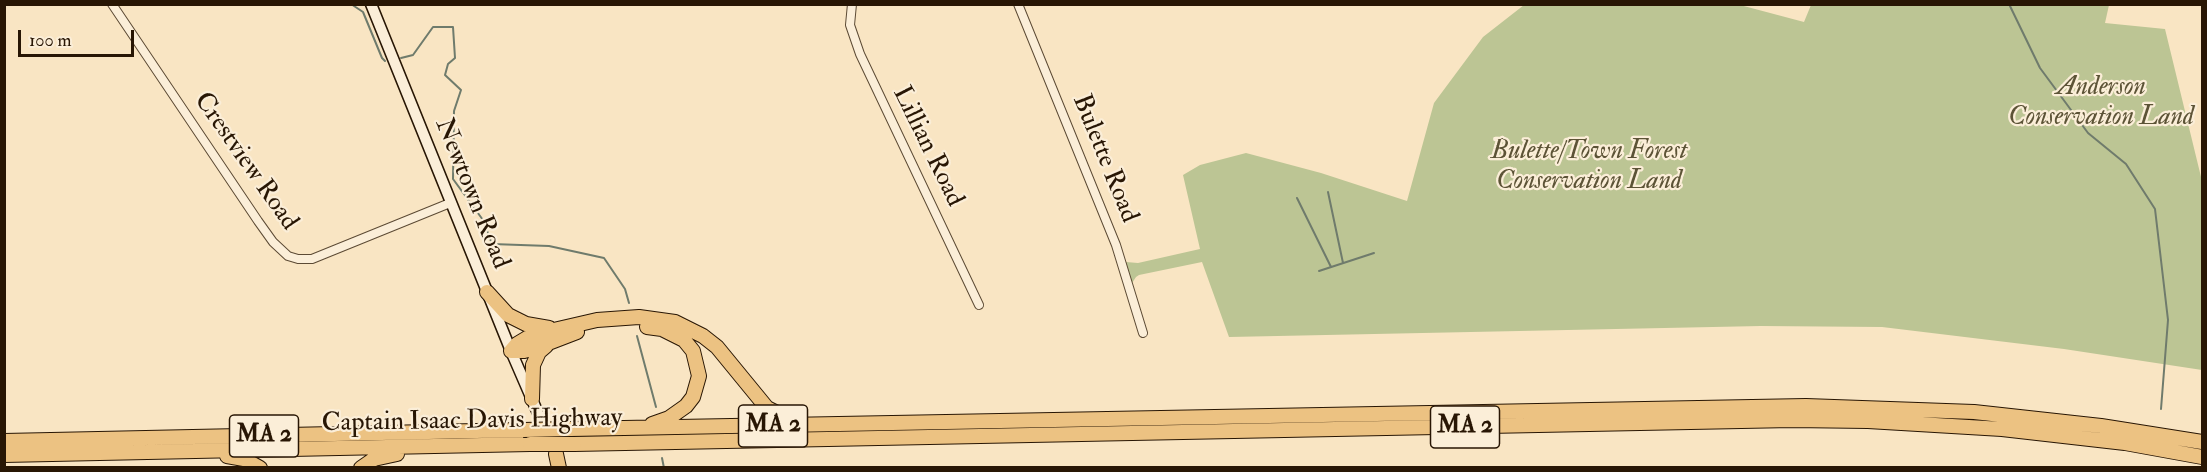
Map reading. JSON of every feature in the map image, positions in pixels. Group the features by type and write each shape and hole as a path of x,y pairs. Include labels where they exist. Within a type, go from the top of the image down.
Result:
{"highway":[{"path":"487,292 508,315 518,321 546,328 560,328"},
{"path":"511,351 517,344 532,335 597,320 639,317 675,322 704,336 717,347 767,408 785,417 825,425"},
{"path":"511,351 524,351 569,334 621,326 662,329 684,340 693,351 698,364 699,376 693,397 680,412 638,428"},
{"path":"532,399 533,365 539,352 548,343"},
{"name":"MA 2","path":"825,425 1806,406 1974,412 2101,426 2202,442"},
{"name":"Captain Isaac Davis Highway","path":"4,455 1792,420 2002,429 2125,443 2202,457"},
{"name":"Captain Isaac Davis Highway","path":"4,441 825,425"},
{"path":"361,468 374,459 387,455 472,445"},
{"path":"177,452 244,459 260,468"}],"street":[{"name":"Crestview Road","path":"112,4 258,221 281,251 288,256 312,259 450,202"},
{"name":"Newtown Road","path":"371,4 511,351 559,463"},
{"name":"Lillian Road","path":"852,4 850,25 860,54 979,305"},
{"name":"Bulette Road","path":"1018,4 1116,245 1143,333"}],"green space":[{"name":"Bulette/Town Forest Conservation Land","path":"1524,5 1740,5 1804,22 1811,5 2109,5 2105,23 2165,29 2202,181 2202,370 2064,349 1882,327 1761,326 1229,337 1202,262 1139,275 1132,283 1126,262 1138,263 1200,249 1183,175 1200,165 1246,153 1321,173 1407,201 1434,103 1483,37"}],"waterway":[{"path":"351,4 363,12 385,61"},
{"path":"2009,4 2040,68 2088,133 2126,164 2155,209 2168,320 2161,409"},
{"path":"401,58 413,55 433,27 453,27 455,58 448,64 445,75 461,90 454,111 453,179 483,220 492,244 549,246 604,258 625,289 629,303"},
{"path":"1328,192 1343,263"},
{"path":"1297,198 1331,267"},
{"path":"1319,271 1374,253"},
{"path":"637,336 656,407"},
{"path":"662,458 664,468"}],"park label":[{"name":"Anderson Conservation Land","path":"2101,103"}]}
